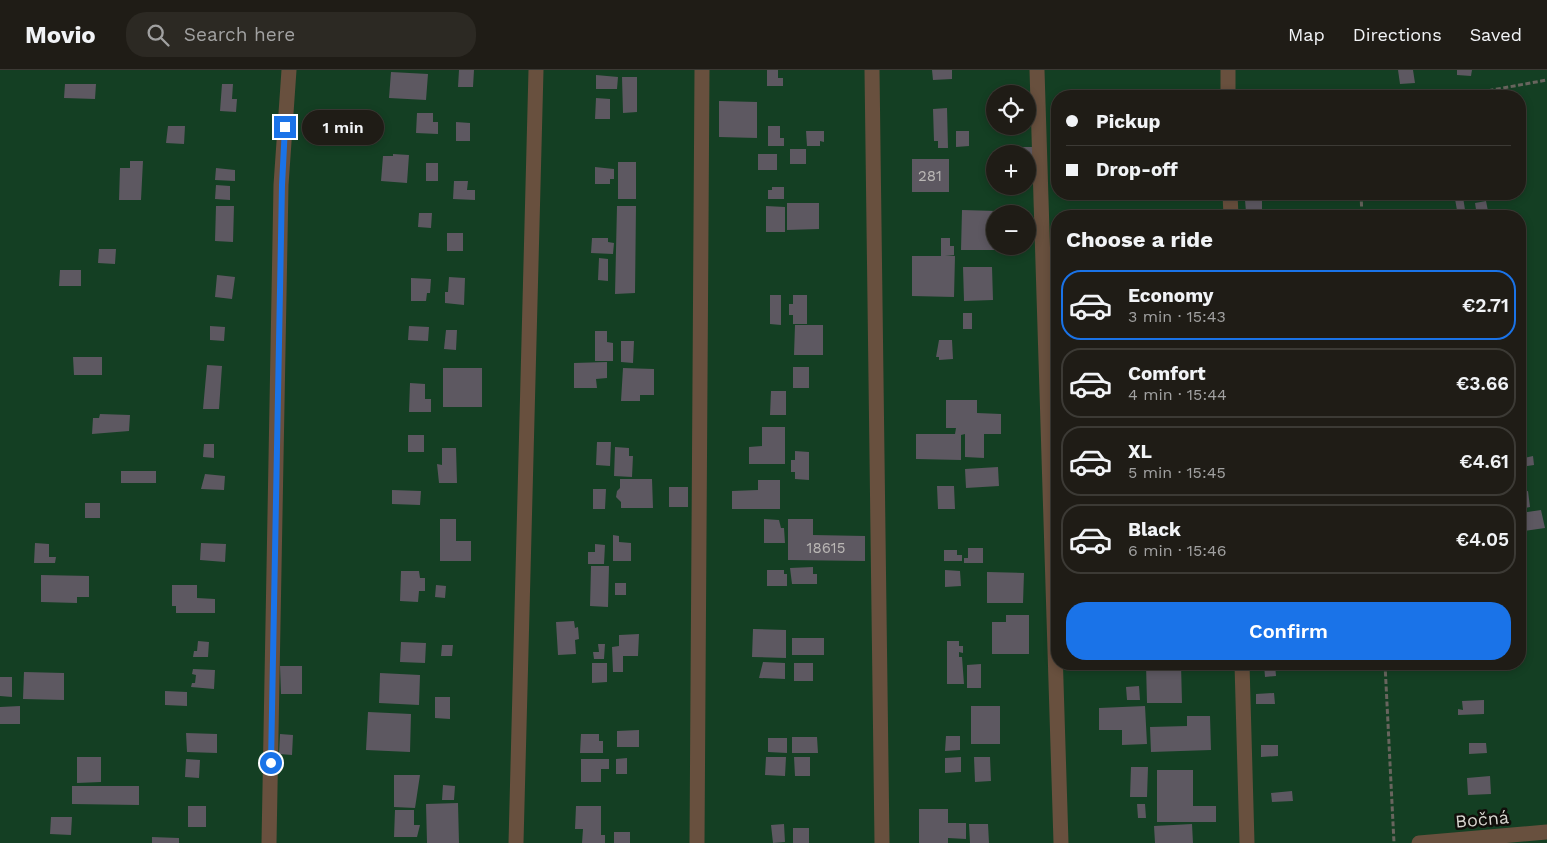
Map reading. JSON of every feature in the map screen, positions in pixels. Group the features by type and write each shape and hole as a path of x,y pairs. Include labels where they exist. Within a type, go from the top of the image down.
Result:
{"street":[{"path":"269,843 282,185 289,70"},
{"path":"516,843 536,70"},
{"path":"698,843 702,70"},
{"path":"872,70 882,843"},
{"path":"1037,70 1051,521"},
{"path":"1228,70 1228,90"},
{"path":"1056,670 1061,843"},
{"path":"1242,670 1247,843"},
{"name":"Bočná","path":"1420,843 1547,832"}],"path":[{"path":"1492,90 1547,80"},
{"path":"1385,670 1394,843"}],"green space":[{"path":"0,70 1547,70 1547,843 0,843"}],"building":[{"path":"459,70 474,70 473,87 458,87"},
{"path":"767,70 778,70 778,78 783,78 783,86 767,86"},
{"path":"932,70 952,70 952,79 933,80"},
{"path":"1398,70 1413,70 1415,83 1400,84"},
{"path":"1457,70 1472,70 1471,76 1457,75"},
{"path":"391,72 428,74 426,100 389,98"},
{"path":"596,75 618,77 617,89 596,89"},
{"path":"622,77 637,77 637,112 623,113"},
{"path":"65,84 96,84 95,99 64,98"},
{"path":"222,84 233,84 232,99 237,99 236,112 220,111"},
{"path":"596,98 610,99 610,119 595,119"},
{"path":"719,101 757,102 757,138 719,137"},
{"path":"947,108 948,148 938,148 938,141 934,141 933,109"},
{"path":"417,113 433,113 433,122 438,122 438,134 416,133"},
{"path":"456,122 470,123 470,141 456,141"},
{"path":"168,126 185,126 184,144 166,143"},
{"path":"768,126 780,126 780,138 784,138 784,146 768,146"},
{"path":"806,131 824,131 824,142 820,141 820,146 807,146"},
{"path":"956,131 969,131 969,146 956,147"},
{"path":"790,149 806,149 806,164 790,164"},
{"path":"393,154 409,155 407,183 381,181 383,156 393,156"},
{"path":"758,154 777,154 777,170 758,170"},
{"path":"912,159 949,159 949,192 912,192"},
{"path":"130,161 143,161 141,200 119,200 120,168 130,168"},
{"path":"618,162 636,162 636,199 618,199"},
{"path":"426,163 438,163 438,181 426,181"},
{"path":"595,167 614,169 614,179 610,179 610,184 595,184"},
{"path":"216,168 235,170 235,181 215,180"},
{"path":"454,181 468,181 467,190 475,190 475,200 453,199"},
{"path":"216,185 230,186 230,200 215,199"},
{"path":"772,187 784,187 784,199 768,199 768,190 772,190"},
{"path":"1245,200 1262,200 1262,210 1246,210"},
{"path":"1455,200 1463,200 1465,210 1457,210"},
{"path":"1486,201 1488,210 1476,210 1475,203"},
{"path":"787,203 819,203 819,229 787,230"},
{"path":"216,206 234,206 233,242 215,241"},
{"path":"617,206 636,206 635,293 615,294"},
{"path":"766,206 785,207 785,232 766,232"},
{"path":"962,210 986,211 986,250 961,250"},
{"path":"419,213 432,213 431,228 418,227"},
{"path":"447,233 463,233 463,251 447,251"},
{"path":"592,238 608,238 608,242 614,243 613,254 591,253"},
{"path":"941,238 950,238 950,246 954,246 954,255 945,255 955,256 954,297 912,296 912,256 941,256"},
{"path":"99,249 116,249 115,264 98,263"},
{"path":"599,258 608,259 608,281 598,280"},
{"path":"963,267 992,267 993,300 964,301"},
{"path":"60,270 81,270 81,286 59,286"},
{"path":"217,275 235,277 232,299 215,297"},
{"path":"449,277 465,278 464,305 445,303 445,292 448,292"},
{"path":"411,278 431,279 430,293 427,293 426,301 411,301"},
{"path":"770,295 781,295 781,325 770,324"},
{"path":"793,295 807,295 807,324 793,324 793,315 789,315 789,304 793,304"},
{"path":"963,313 972,313 972,329 963,329"},
{"path":"795,325 823,325 823,355 794,355"},
{"path":"210,326 225,327 224,341 210,340"},
{"path":"409,326 429,327 428,341 408,340"},
{"path":"446,330 457,330 456,350 444,349"},
{"path":"595,331 607,331 607,342 613,343 613,361 595,361"},
{"path":"939,340 952,340 953,359 939,360 939,357 936,357"},
{"path":"621,341 634,341 633,363 621,362"},
{"path":"73,357 102,357 102,375 74,375"},
{"path":"607,362 607,378 596,379 597,388 574,388 574,363"},
{"path":"207,365 222,366 219,409 203,409"},
{"path":"793,367 809,367 809,388 793,388"},
{"path":"443,368 482,368 482,407 443,407"},
{"path":"623,368 654,369 654,395 640,395 640,401 621,401"},
{"path":"410,383 425,384 425,399 431,399 431,412 409,412"},
{"path":"771,391 786,391 786,415 770,415"},
{"path":"946,400 977,400 977,413 1001,414 1001,434 984,434 984,458 965,457 965,434 961,435 961,460 916,459 916,434 955,434 956,428 946,428"},
{"path":"100,414 130,415 129,431 92,434 93,418 99,418"},
{"path":"762,427 785,427 785,464 749,464 749,447 762,446"},
{"path":"408,435 424,435 424,452 408,452"},
{"path":"597,442 611,442 610,466 596,465"},
{"path":"204,444 214,444 214,458 203,457"},
{"path":"615,447 629,448 629,456 633,456 632,477 614,476"},
{"path":"442,448 456,448 457,483 439,483 437,464 442,465"},
{"path":"795,451 809,452 809,480 795,479 795,472 791,472 791,460 795,460"},
{"path":"1533,456 1534,465 1526,466 1526,458"},
{"path":"998,467 999,486 966,488 965,469"},
{"path":"121,471 156,471 156,483 121,483"},
{"path":"205,474 225,476 224,490 201,489"},
{"path":"620,479 652,479 653,508 621,508 621,502 616,497 617,491 620,488"},
{"path":"758,480 780,480 780,509 732,509 732,491 758,490"},
{"path":"937,486 954,486 955,509 938,509"},
{"path":"669,487 688,487 688,507 669,507"},
{"path":"593,489 606,489 605,509 593,509"},
{"path":"392,490 421,491 420,505 392,504"},
{"path":"1526,491 1528,491 1530,507 1526,508"},
{"path":"85,503 100,503 100,518 85,518"},
{"path":"1541,510 1545,528 1526,531 1526,512"},
{"path":"440,519 456,519 456,541 471,541 471,561 440,561"},
{"path":"764,519 779,520 781,528 784,528 785,543 764,543"},
{"path":"788,519 813,519 813,535 865,536 865,561 788,560"},
{"path":"613,535 619,536 619,542 631,543 631,561 613,561"},
{"path":"35,543 49,544 49,557 56,557 55,563 34,563"},
{"path":"201,543 226,544 225,562 200,560"},
{"path":"595,544 605,545 604,564 588,564 588,552 595,552"},
{"path":"968,548 983,548 983,563 964,563 964,558 968,558"},
{"path":"944,550 957,550 957,555 962,555 962,561 944,561"},
{"path":"591,566 609,566 608,607 590,606"},
{"path":"813,567 813,574 817,574 817,584 792,584 790,568"},
{"path":"767,570 784,570 784,574 787,574 787,586 767,586"},
{"path":"945,570 960,571 961,586 945,587"},
{"path":"401,571 419,571 420,578 425,578 425,591 419,591 418,602 400,601"},
{"path":"987,572 1024,573 1023,603 987,603"},
{"path":"41,575 89,576 89,597 77,597 77,603 41,602"},
{"path":"615,583 626,583 626,595 615,595"},
{"path":"172,585 197,585 197,598 215,599 215,613 176,613 176,606 172,606"},
{"path":"436,585 446,586 445,598 435,597"},
{"path":"1006,615 1029,615 1029,654 992,654 992,622 1006,622"},
{"path":"574,621 575,628 578,627 579,639 575,640 576,654 558,655 556,622"},
{"path":"753,629 786,630 786,658 752,657"},
{"path":"639,634 638,656 623,656 623,672 613,672 612,647 619,646 619,635"},
{"path":"792,638 824,638 824,655 792,655"},
{"path":"198,641 209,642 208,657 193,657 194,651 197,651"},
{"path":"947,641 959,641 959,646 963,646 963,653 959,652 959,657 962,657 964,684 947,684"},
{"path":"401,642 426,643 425,663 400,662"},
{"path":"598,644 605,644 604,659 594,659 593,652 599,652"},
{"path":"442,645 453,645 452,656 441,656"},
{"path":"763,662 785,663 785,679 759,678"},
{"path":"592,663 607,663 607,682 592,683"},
{"path":"794,663 813,663 813,681 794,681"},
{"path":"981,664 981,688 967,688 967,665"},
{"path":"280,666 302,666 302,694 281,694"},
{"path":"193,669 215,670 214,689 191,687 192,683 195,683 196,675 192,674"},
{"path":"1146,670 1181,670 1182,703 1147,703"},
{"path":"1264,670 1276,670 1276,676 1265,677"},
{"path":"24,672 64,673 64,700 23,699"},
{"path":"380,673 420,675 419,705 379,703"},
{"path":"0,677 12,677 12,697 0,696"},
{"path":"1139,686 1140,700 1127,700 1126,687"},
{"path":"165,691 187,692 187,706 165,705"},
{"path":"1274,693 1275,704 1256,704 1256,694"},
{"path":"435,697 450,697 450,719 435,718"},
{"path":"1484,700 1484,714 1458,715 1458,709 1463,710 1462,701"},
{"path":"20,706 20,724 0,724 0,707"},
{"path":"971,706 1000,706 1000,744 971,744"},
{"path":"1145,706 1147,744 1122,745 1122,730 1099,730 1099,708"},
{"path":"368,712 411,714 410,752 366,750"},
{"path":"1187,716 1210,716 1211,750 1151,752 1150,727 1187,726"},
{"path":"639,730 639,747 617,747 617,731"},
{"path":"186,733 217,734 217,753 187,752"},
{"path":"280,734 293,735 292,755 279,754"},
{"path":"581,734 599,734 599,741 603,741 603,753 580,753"},
{"path":"946,736 960,736 960,750 945,751"},
{"path":"792,737 817,737 818,753 792,753"},
{"path":"768,738 787,738 787,753 768,752"},
{"path":"1469,743 1486,743 1487,753 1469,754"},
{"path":"1261,745 1278,745 1278,756 1261,757"},
{"path":"77,757 101,757 101,782 77,783"},
{"path":"766,757 786,757 785,776 765,775"},
{"path":"794,757 810,757 810,776 795,776"},
{"path":"961,757 961,772 945,773 945,758"},
{"path":"974,757 990,757 991,781 975,782"},
{"path":"627,758 627,774 616,774 616,759"},
{"path":"186,759 200,760 199,778 185,777"},
{"path":"581,759 609,759 609,769 601,769 601,782 581,782"},
{"path":"1131,767 1148,767 1147,797 1130,797"},
{"path":"1157,770 1193,770 1193,806 1216,806 1216,822 1157,822"},
{"path":"394,775 420,775 415,808 394,807"},
{"path":"1490,776 1491,794 1468,795 1467,778"},
{"path":"443,785 455,786 454,800 442,800"},
{"path":"72,786 139,786 139,805 72,804"},
{"path":"1292,791 1293,801 1272,802 1271,793"},
{"path":"458,803 459,843 427,843 426,804"},
{"path":"1137,804 1145,804 1146,818 1138,818"},
{"path":"188,806 206,806 206,827 188,827"},
{"path":"576,806 601,806 601,835 605,835 605,843 582,843 583,829 575,829"},
{"path":"919,809 948,809 948,823 966,823 966,839 948,838 948,843 919,843"},
{"path":"395,810 414,810 414,825 420,825 417,837 394,837"},
{"path":"51,817 72,817 71,835 50,834"},
{"path":"784,824 785,842 773,843 771,825"},
{"path":"969,824 988,824 989,843 970,843"},
{"path":"1192,824 1193,843 1155,843 1154,826"},
{"path":"793,828 809,828 809,843 793,843"},
{"path":"614,832 630,832 630,843 614,843"},
{"path":"152,837 179,838 179,843 152,843"}],"route":[{"path":"271,763 282,185 285,127"}]}
